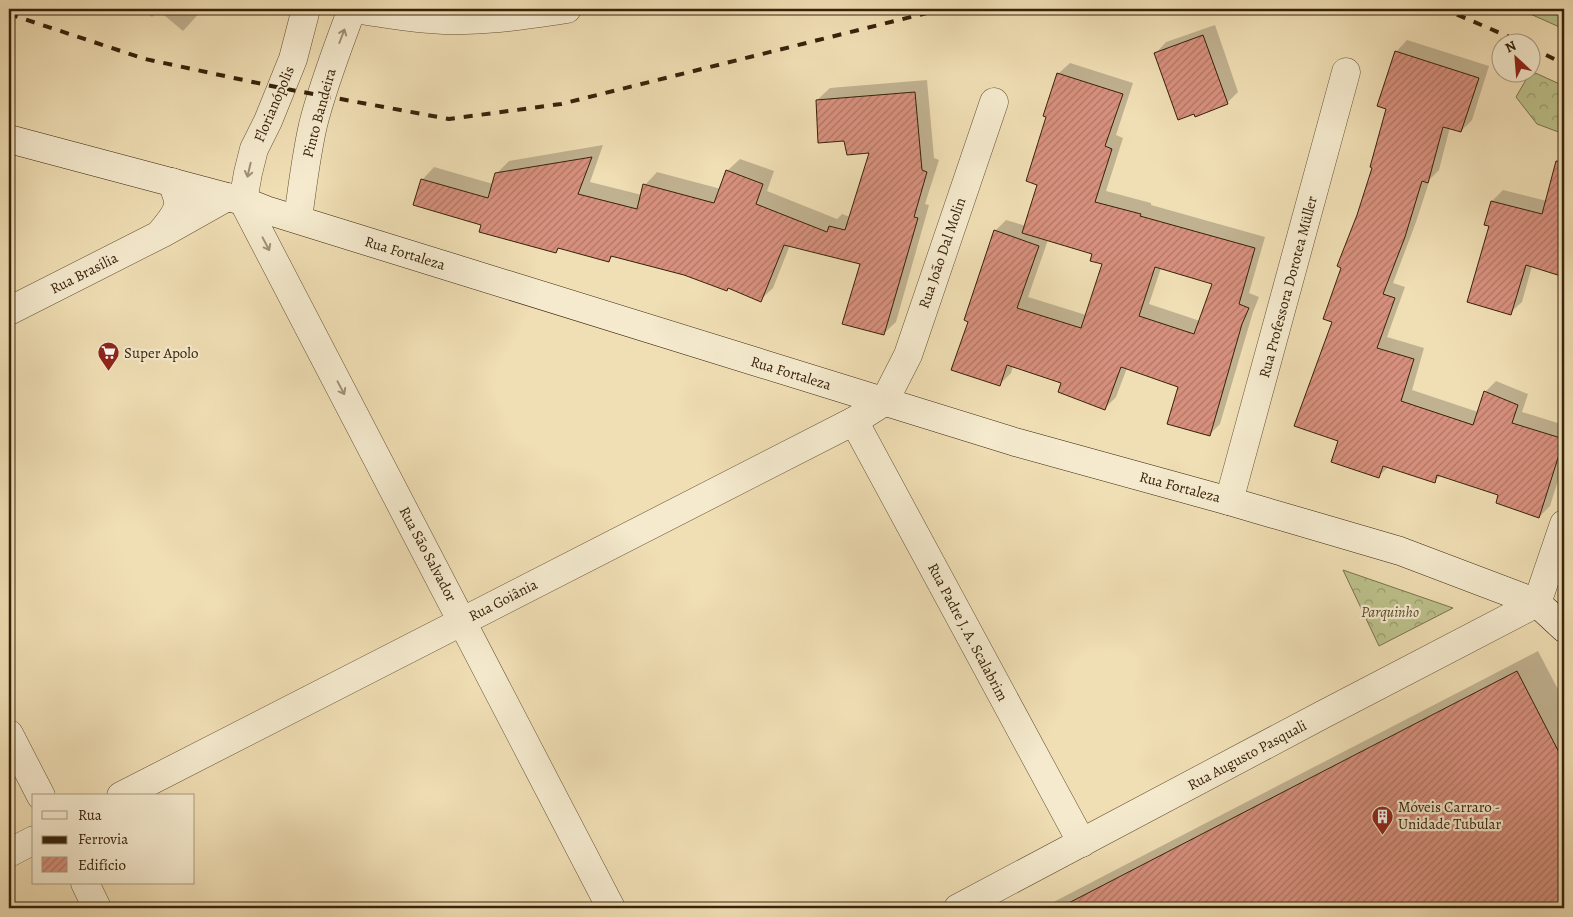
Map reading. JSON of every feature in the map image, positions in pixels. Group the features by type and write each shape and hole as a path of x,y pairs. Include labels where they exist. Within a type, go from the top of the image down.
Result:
{"street":[{"name":"Florianópolis","path":"235,199 248,173 254,150 293,59 306,9"},
{"path":"353,9 428,19 469,20 511,18 568,9"},
{"name":"Pinto Bandeira","path":"298,219 314,123 331,67 353,9"},
{"name":"Rua Professora Dorotea Müller","path":"1229,501 1346,72"},
{"name":"Rua João Dal Molin","path":"884,402 908,355 994,102"},
{"name":"Rua Fortaleza","path":"9,139 235,199 1015,442 1400,550 1537,603 1564,628"},
{"name":"Rua Brasília","path":"159,235 171,220 178,203 172,182"},
{"name":"Rua Brasília","path":"9,312 159,235 235,199"},
{"name":"Rua São Salvador","path":"235,199 462,621 611,908"},
{"name":"Rua Goiânia","path":"124,794 854,421 884,402"},
{"name":"Rua Padre J. A. Scalabrim","path":"854,421 1082,843"},
{"path":"1537,603 1564,524"},
{"name":"Rua Augusto Pasquali","path":"958,908 1537,603"},
{"path":"9,734 40,794"},
{"path":"9,853 32,841"},
{"path":"85,884 97,908"}],"green space":[{"path":"1519,9 1564,9 1564,29"},
{"path":"1540,75 1564,86 1564,134 1537,124 1516,97 1525,82 1540,82"},
{"name":"Parquinho","path":"1343,570 1453,608 1379,646"}],"building":[{"path":"1203,35 1228,104 1195,117 1194,114 1178,120 1154,53"},
{"path":"1395,51 1479,78 1461,132 1443,127 1428,183 1422,181 1405,237 1383,294 1395,298 1377,348 1414,359 1401,401 1473,425 1484,391 1518,405 1512,423 1564,439 1539,518 1496,503 1498,495 1437,475 1435,483 1383,466 1379,478 1331,462 1338,441 1294,426 1332,322 1323,319 1341,268 1337,266 1357,215 1372,168 1370,167 1386,109 1377,106"},
{"path":"1057,73 1123,94 1105,146 1112,149 1095,202 1255,248 1239,304 1249,308 1242,324 1210,436 1167,424 1178,387 1121,367 1105,410 1058,392 1061,383 1007,365 1000,386 951,370 968,322 964,320 994,230 1039,246 1017,308 1081,328 1102,264 1090,261 1092,254 1022,233 1037,185 1026,181 1046,117 1043,116","holes":["1155,267 1212,284 1194,334 1139,316"]},
{"path":"915,92 922,170 927,172 914,217 918,218 884,335 842,324 860,264 784,245 761,302 728,288 727,291 684,275 611,256 609,262 558,248 556,253 479,232 481,225 413,205 421,179 488,198 495,173 592,157 578,194 637,209 643,184 714,203 726,170 763,184 756,204 827,232 829,226 845,230 869,153 847,155 844,141 818,143 816,100"},
{"path":"1556,161 1564,162 1564,277 1526,265 1511,315 1467,302 1489,226 1484,225 1491,201 1542,214"},
{"name":"Móveis Carraro - Unidade Tubular","path":"1517,671 1564,762 1564,908 1059,908"}],"railway":[{"path":"9,14 145,59 281,88 449,119 561,104 943,9"},
{"path":"1440,9 1498,32"},
{"path":"1540,52 1564,64"}],"place":[{"name":"Super Apolo","path":"108,372"},
{"name":"Móveis Carraro - Unidade Tubular","path":"1382,835"}]}
